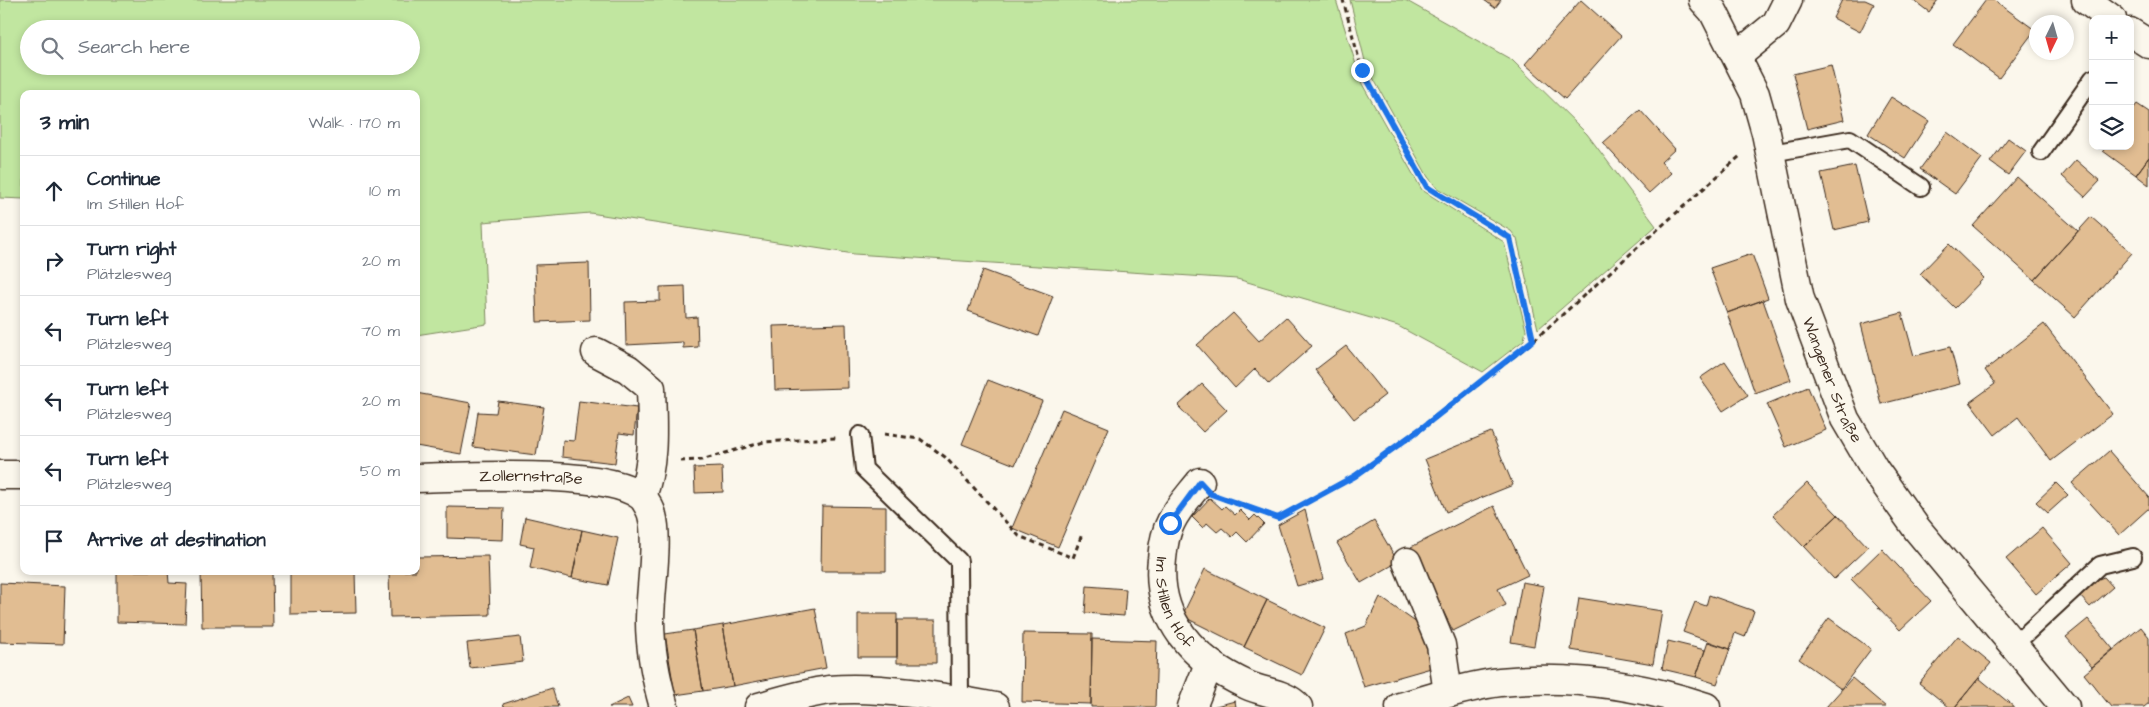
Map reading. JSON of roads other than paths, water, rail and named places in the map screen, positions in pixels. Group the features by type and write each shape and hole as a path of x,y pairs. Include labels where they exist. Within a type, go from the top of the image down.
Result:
{"street":[{"name":"Wangener Straße","path":"1703,0 1714,11 1755,94 1768,143 1800,300 1845,419 1875,470 1916,529 2065,707"},
{"path":"1737,56 1776,24 1788,0"},
{"path":"2086,0 2107,15"},
{"path":"2134,35 2149,44"},
{"path":"596,352 628,369 651,388 651,463 648,482 642,496 652,514 654,533 650,623 655,672 664,707"},
{"path":"0,475 20,475"},
{"name":"Zollernstraße","path":"420,478 561,477 616,485 642,496"},
{"name":"Im Stillen Hof","path":"1200,482 1170,523 1164,544 1160,573 1162,593 1171,621 1190,646 1210,664 1247,685 1292,700 1298,707"},
{"path":"1407,562 1441,645 1448,693"},
{"path":"1192,707 1210,664"},
{"path":"1400,707 1448,693 1499,682 1572,681 1626,686 1674,696 1706,707"},
{"path":"759,707 793,696 832,690 888,692 995,707"}],"lane":[{"path":"2041,152 2089,84"},
{"path":"1768,143 1850,139 1920,187"},
{"path":"860,435 864,469 959,561 960,701"},
{"path":"2014,646 2100,565 2133,557"}]}
